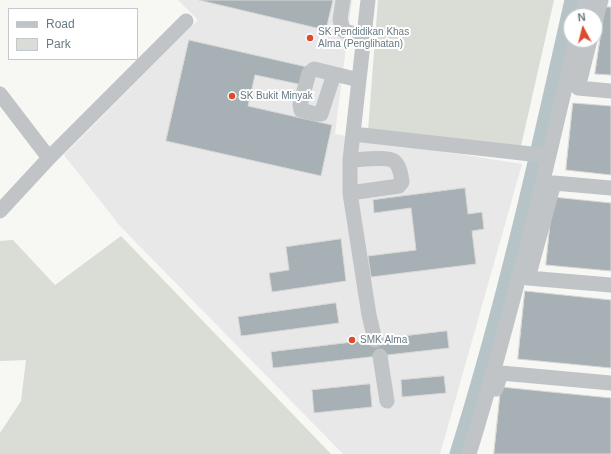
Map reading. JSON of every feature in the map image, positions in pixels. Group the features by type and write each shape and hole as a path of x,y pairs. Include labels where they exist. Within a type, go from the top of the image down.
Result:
{"street":[{"path":"343,0 340,20 344,31 364,36"},
{"path":"368,0 350,160 350,192 369,315 375,340"},
{"path":"0,211 49,158 186,20"},
{"path":"469,454 492,377 541,155 574,48"},
{"path":"588,48 578,88 611,91"},
{"path":"334,74 359,80"},
{"path":"0,94 49,158"},
{"path":"353,134 541,155"},
{"path":"350,160 387,159 394,161 399,169 402,182 399,186 350,192"},
{"path":"611,188 554,183 528,278 611,285"},
{"path":"380,356 387,401"},
{"path":"478,454 501,373 611,383"}],"shaded area":[{"name":"SMK Alma","path":"178,0 352,0 335,134 522,164 440,454 343,454 120,226 64,155 198,20"}],"green space":[{"path":"378,0 554,0 521,146 368,131"},
{"path":"121,236 331,454 0,454 0,433 21,401 26,360 0,361 0,241 13,240 55,285"}],"building":[{"path":"199,0 333,0 326,30"},
{"path":"605,7 611,7 611,75 595,74 599,48 603,48 603,20"},
{"path":"189,40 307,67 303,85 255,75 248,106 332,125 321,176 166,141"},
{"path":"573,103 611,106 611,175 566,170"},
{"path":"465,188 468,214 482,212 484,229 472,231 476,264 371,277 368,256 416,250 411,208 374,213 373,200"},
{"path":"553,197 611,203 611,271 546,265"},
{"path":"341,239 346,281 272,292 269,273 289,270 286,247"},
{"path":"525,291 611,300 611,368 518,359"},
{"path":"336,303 339,323 241,336 238,317"},
{"path":"447,331 449,348 273,368 271,352"},
{"path":"444,376 446,393 402,397 401,380"},
{"path":"370,384 372,407 314,413 312,390"},
{"path":"501,387 611,398 611,454 494,454"}],"waterway":[{"path":"459,454 507,285 574,0"}],"place":[{"name":"SK Pendidikan Khas Alma (Penglihatan)","path":"310,38"},
{"name":"SK Bukit Minyak","path":"232,96"},
{"name":"SMK Alma","path":"352,340"}]}
